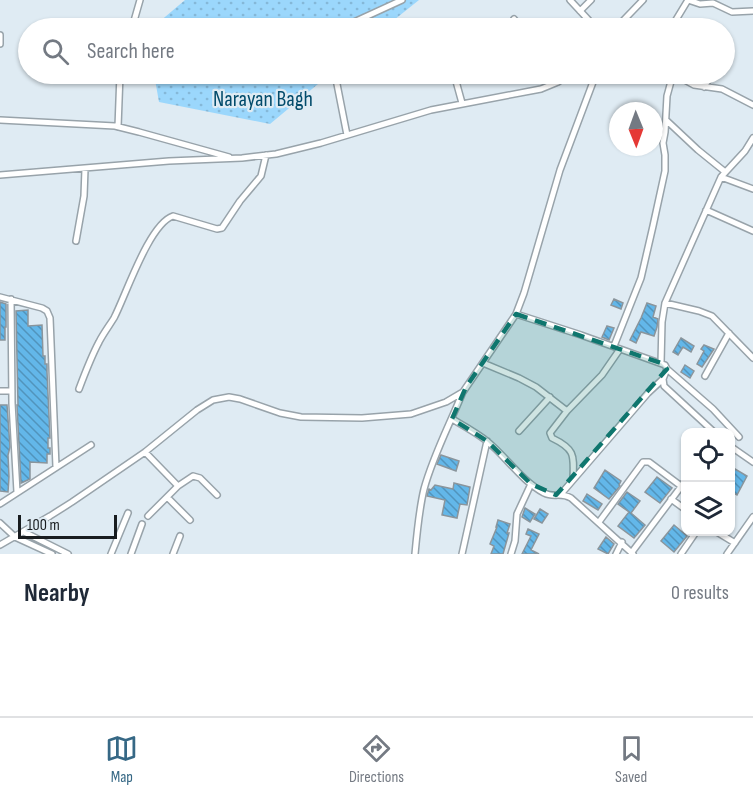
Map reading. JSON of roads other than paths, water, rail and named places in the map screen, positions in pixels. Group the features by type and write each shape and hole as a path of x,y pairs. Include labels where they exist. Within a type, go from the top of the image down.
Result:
{"street":[{"path":"135,18 140,0"},
{"path":"362,18 402,0"},
{"path":"570,0 587,18"},
{"path":"580,11 591,0"},
{"path":"626,18 643,0"},
{"path":"677,18 688,0 713,3 732,12 753,11"},
{"path":"0,35 0,44"},
{"path":"118,127 120,84"},
{"path":"337,84 348,135"},
{"path":"457,84 462,103"},
{"path":"0,175 266,155 296,150 424,111 540,89 553,84"},
{"path":"415,554 421,504 437,450 463,392 516,314 560,170 592,84"},
{"path":"573,478 574,455 568,447 550,436 567,411 602,375 617,348 641,278 665,171 663,143 666,96 670,84"},
{"path":"692,84 722,89 753,105"},
{"path":"0,120 118,127 234,158"},
{"path":"666,120 722,174 753,189"},
{"path":"661,363 665,303 722,174 745,151 753,138"},
{"path":"78,388 95,349 114,318 156,230 173,216 217,229 222,228 237,205 261,176 266,155"},
{"path":"76,242 84,196 85,169"},
{"path":"706,210 753,231"},
{"path":"0,297 42,308 50,318 56,467"},
{"path":"11,299 12,391 17,492"},
{"path":"665,303 712,316 753,358"},
{"path":"516,314 665,365 713,409 739,437"},
{"path":"705,376 729,333"},
{"path":"483,363 519,378 550,397 567,411"},
{"path":"561,494 648,393 663,379 667,369"},
{"path":"663,379 664,386 711,428"},
{"path":"0,391 12,391"},
{"path":"0,545 72,502 145,452 213,400 229,397 240,399 280,413 301,417 362,418 411,414 446,402 463,392"},
{"path":"519,431 550,397"},
{"path":"452,419 487,441 531,484 546,494 561,494 572,498 598,522 622,542 633,553 681,486 649,462 643,462 598,522"},
{"path":"462,554 487,441"},
{"path":"0,504 91,445"},
{"path":"735,449 753,462"},
{"path":"145,452 178,486"},
{"path":"148,516 189,478 196,476 200,478 217,495"},
{"path":"511,554 515,541 517,513 531,484"},
{"path":"167,497 190,520"},
{"path":"671,499 681,506"},
{"path":"111,554 128,513"},
{"path":"727,554 753,517"},
{"path":"0,523 15,537 52,554"},
{"path":"131,554 142,524"},
{"path":"24,532 68,554"},
{"path":"173,554 180,536"},
{"path":"681,554 693,536"},
{"path":"724,536 735,543"},
{"path":"616,554 622,542"}],"park label":[{"name":"Narayan Bagh","path":"263,98"}]}
